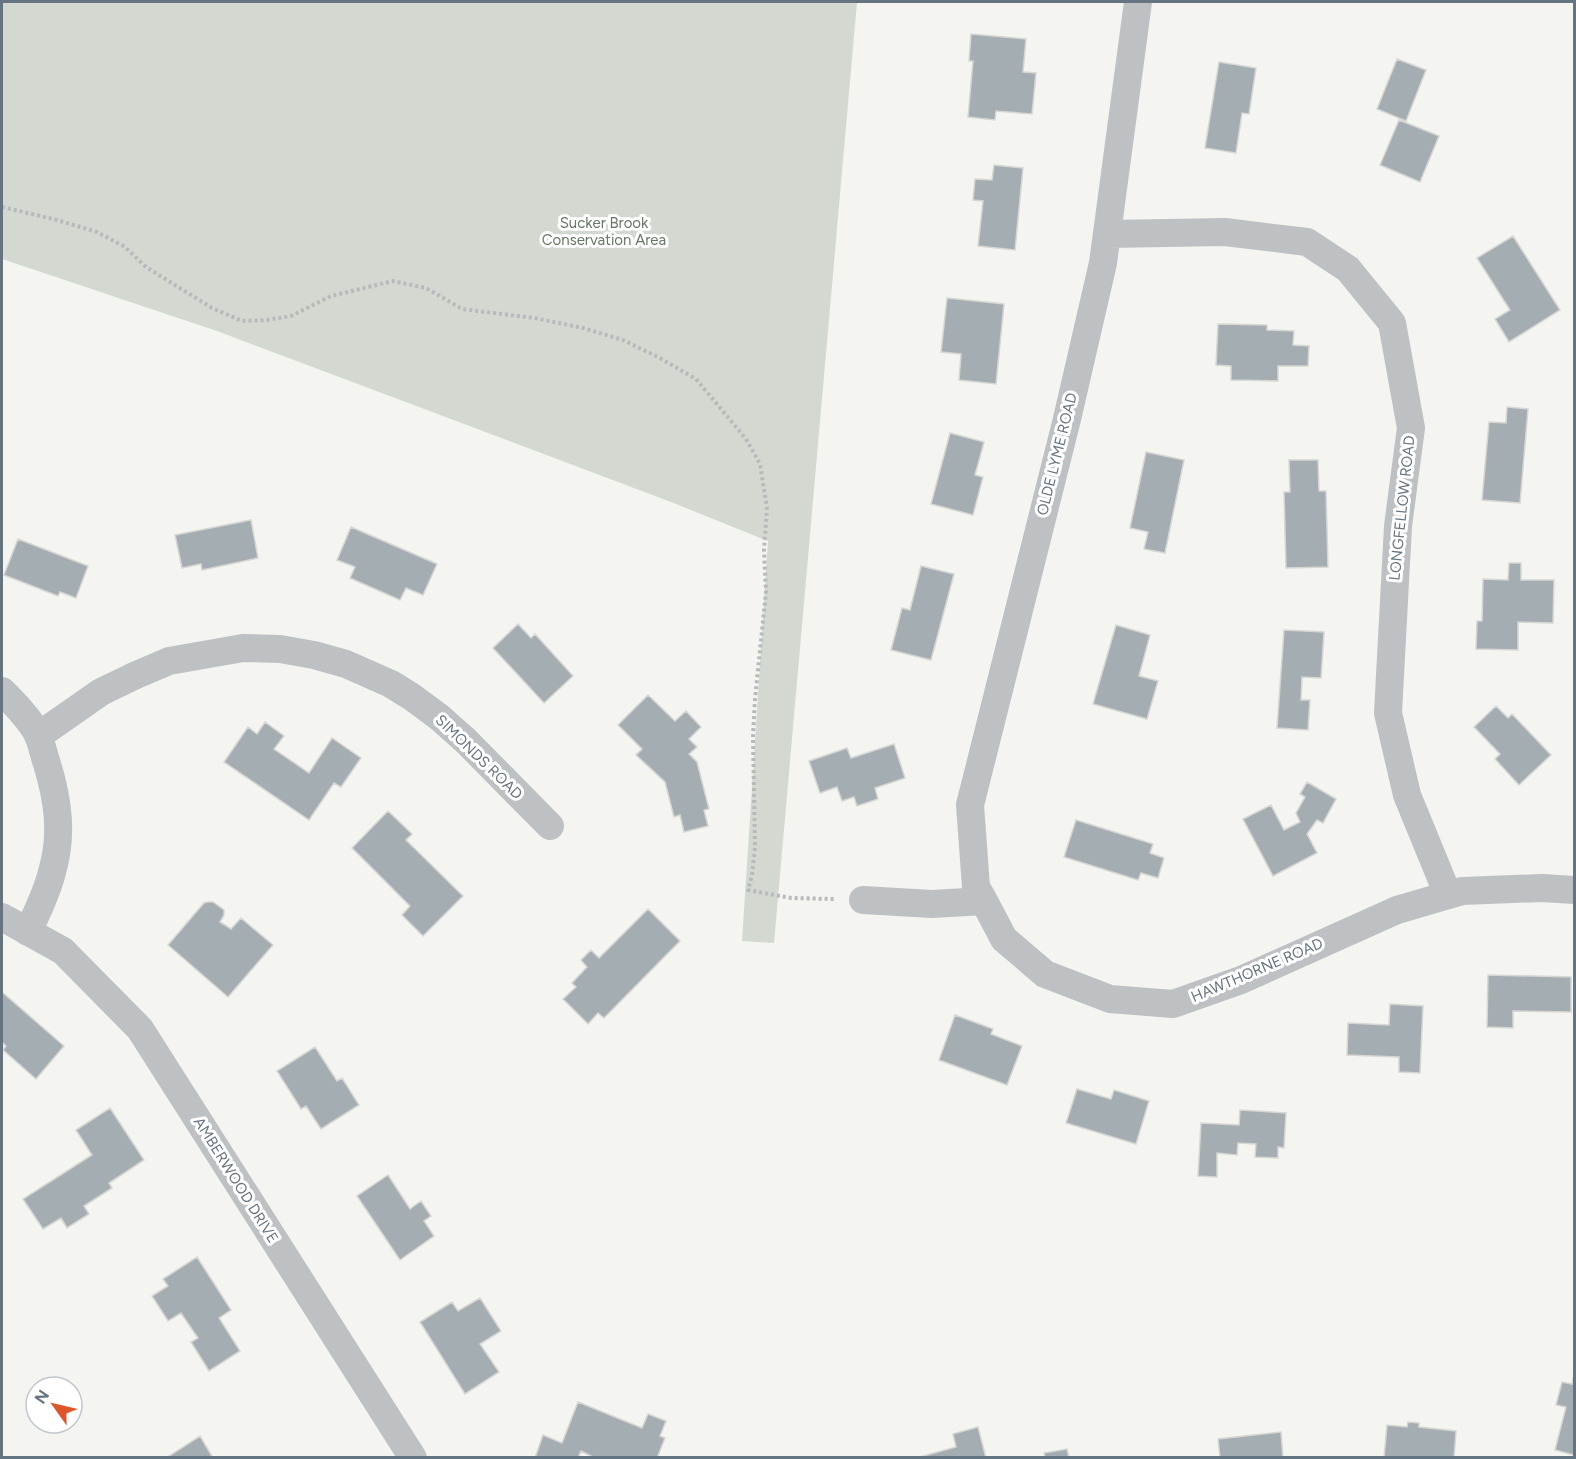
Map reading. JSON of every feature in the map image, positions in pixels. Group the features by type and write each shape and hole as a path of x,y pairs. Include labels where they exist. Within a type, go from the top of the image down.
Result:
{"street":[{"name":"OLDE LYME ROAD","path":"984,901 976,887 970,805 1103,263 1137,2"},
{"name":"LONGFELLOW ROAD","path":"1107,234 1225,232 1307,242 1348,269 1392,323 1411,428 1398,526 1389,713 1407,795 1448,895"},
{"name":"SIMONDS ROAD","path":"38,736 101,692 169,661 243,648 280,649 346,664 384,680 412,697 466,741 550,826"},
{"path":"2,691 20,710 38,736 58,810 58,844 52,872 28,932"},
{"name":"HAWTHORNE ROAD","path":"984,901 1004,939 1046,974 1110,999 1173,1004 1240,980 1397,910 1462,891 1542,888 1575,890"},
{"path":"863,900 932,904 984,901"},
{"name":"AMBERWOOD DRIVE","path":"2,917 63,951 140,1029 413,1458"}],"path":[{"path":"2,207 97,232 125,247 146,267 212,308 242,321 291,316 331,296 393,281 426,288 462,309 534,318 583,328 623,340 696,379 746,439 760,464 767,508 764,550 766,592 753,736 755,847 748,890 791,897 863,900"}],"green space":[{"name":"Sucker Brook Conservation Area","path":"2,2 857,2 774,943 742,941 768,541 671,502 217,331 2,259"}],"building":[{"path":"971,34 1026,39 1023,72 1036,73 1032,114 996,111 995,120 968,117 973,61 969,61"},
{"path":"1397,59 1426,70 1406,121 1377,109"},
{"path":"1219,62 1256,68 1249,114 1242,113 1236,153 1205,148"},
{"path":"1399,120 1439,136 1420,182 1380,165"},
{"path":"994,165 1023,168 1015,250 978,246 983,201 973,200 975,179 992,180"},
{"path":"1513,236 1560,310 1509,342 1495,319 1510,310 1477,258"},
{"path":"947,298 1004,304 996,384 959,380 961,354 941,352"},
{"path":"1218,324 1267,325 1267,330 1294,331 1293,345 1309,346 1308,366 1278,366 1278,381 1231,380 1231,366 1216,365"},
{"path":"1507,407 1528,409 1520,503 1482,500 1489,422 1506,423"},
{"path":"950,433 984,442 975,475 983,477 973,515 931,504"},
{"path":"1146,452 1184,460 1165,553 1144,549 1148,532 1130,528"},
{"path":"1289,460 1318,460 1319,491 1326,491 1328,567 1286,568 1284,492 1290,492"},
{"path":"251,520 258,558 202,570 201,564 182,568 175,535"},
{"path":"351,527 437,564 423,595 406,588 400,600 350,578 355,567 337,560"},
{"path":"18,539 88,566 76,598 60,592 58,596 4,575"},
{"path":"1509,563 1521,563 1521,580 1554,580 1553,623 1518,622 1518,650 1476,649 1477,621 1482,621 1483,579 1508,580"},
{"path":"921,566 954,574 931,660 891,650 902,608 910,610"},
{"path":"518,624 531,638 535,634 573,676 544,703 493,648"},
{"path":"1116,625 1150,635 1139,676 1158,681 1147,719 1093,704"},
{"path":"1284,630 1324,632 1321,678 1302,677 1301,700 1310,700 1308,730 1277,728"},
{"path":"648,695 675,721 686,711 701,727 689,739 697,747 689,754 697,762 709,809 704,810 708,826 684,832 680,815 674,817 665,782 636,755 642,749 618,725"},
{"path":"1496,706 1508,718 1512,714 1551,755 1519,785 1495,759 1500,754 1474,727"},
{"path":"265,722 284,736 274,749 309,773 332,738 361,758 341,787 334,783 309,820 224,762 248,727 257,734"},
{"path":"894,744 905,778 875,788 878,799 857,806 854,797 842,801 837,787 820,793 809,761 847,748 851,758"},
{"path":"1307,782 1336,799 1323,823 1317,820 1307,834 1317,853 1273,876 1243,819 1271,805 1284,830 1300,822 1296,813 1305,797 1300,794"},
{"path":"388,811 412,834 406,840 463,896 423,936 402,915 410,906 352,848"},
{"path":"1076,820 1153,844 1150,853 1164,858 1158,878 1141,873 1138,880 1064,857"},
{"path":"213,902 224,910 220,922 231,929 241,918 273,945 228,997 168,945 204,903"},
{"path":"648,909 680,941 604,1018 598,1013 588,1024 563,999 576,987 572,983 587,967 581,960 591,950 599,958"},
{"path":"1488,975 1571,977 1571,1012 1513,1011 1513,1028 1487,1027"},
{"path":"2,992 64,1046 36,1079 3,1050 6,1046 2,1042"},
{"path":"1390,1004 1423,1006 1420,1073 1399,1072 1399,1057 1347,1055 1348,1023 1389,1025"},
{"path":"955,1015 993,1029 991,1034 1022,1046 1007,1085 939,1060"},
{"path":"315,1047 337,1081 342,1078 359,1105 321,1129 306,1106 301,1109 277,1071"},
{"path":"1077,1089 1111,1099 1114,1090 1149,1101 1136,1144 1066,1123"},
{"path":"110,1108 144,1160 109,1183 112,1188 84,1206 89,1214 67,1228 61,1218 43,1229 23,1199 92,1155 76,1130"},
{"path":"1240,1110 1286,1113 1284,1148 1278,1147 1278,1158 1255,1157 1256,1144 1238,1143 1237,1155 1217,1153 1217,1177 1198,1176 1201,1123 1239,1125"},
{"path":"388,1175 410,1209 421,1201 431,1216 424,1221 434,1236 400,1260 357,1196"},
{"path":"197,1257 231,1310 219,1318 240,1351 209,1371 191,1342 198,1338 181,1313 168,1321 152,1296 168,1286 163,1279"},
{"path":"480,1298 501,1331 480,1344 499,1372 465,1394 420,1322 452,1302 458,1311"},
{"path":"1574,1374 1574,1455 1555,1450 1566,1407 1556,1405 1562,1382 1572,1384"},
{"path":"578,1402 642,1428 648,1414 666,1421 660,1436 665,1438 657,1458 595,1458 581,1451 578,1458 535,1458 543,1435 562,1443"},
{"path":"1408,1422 1419,1423 1419,1427 1456,1431 1454,1458 1384,1458 1387,1425 1407,1427"},
{"path":"978,1427 986,1458 916,1458 956,1447 953,1434"},
{"path":"1281,1432 1283,1458 1220,1458 1218,1439"},
{"path":"200,1436 213,1458 166,1458"},
{"path":"1067,1449 1069,1458 1045,1458 1044,1453"}]}
